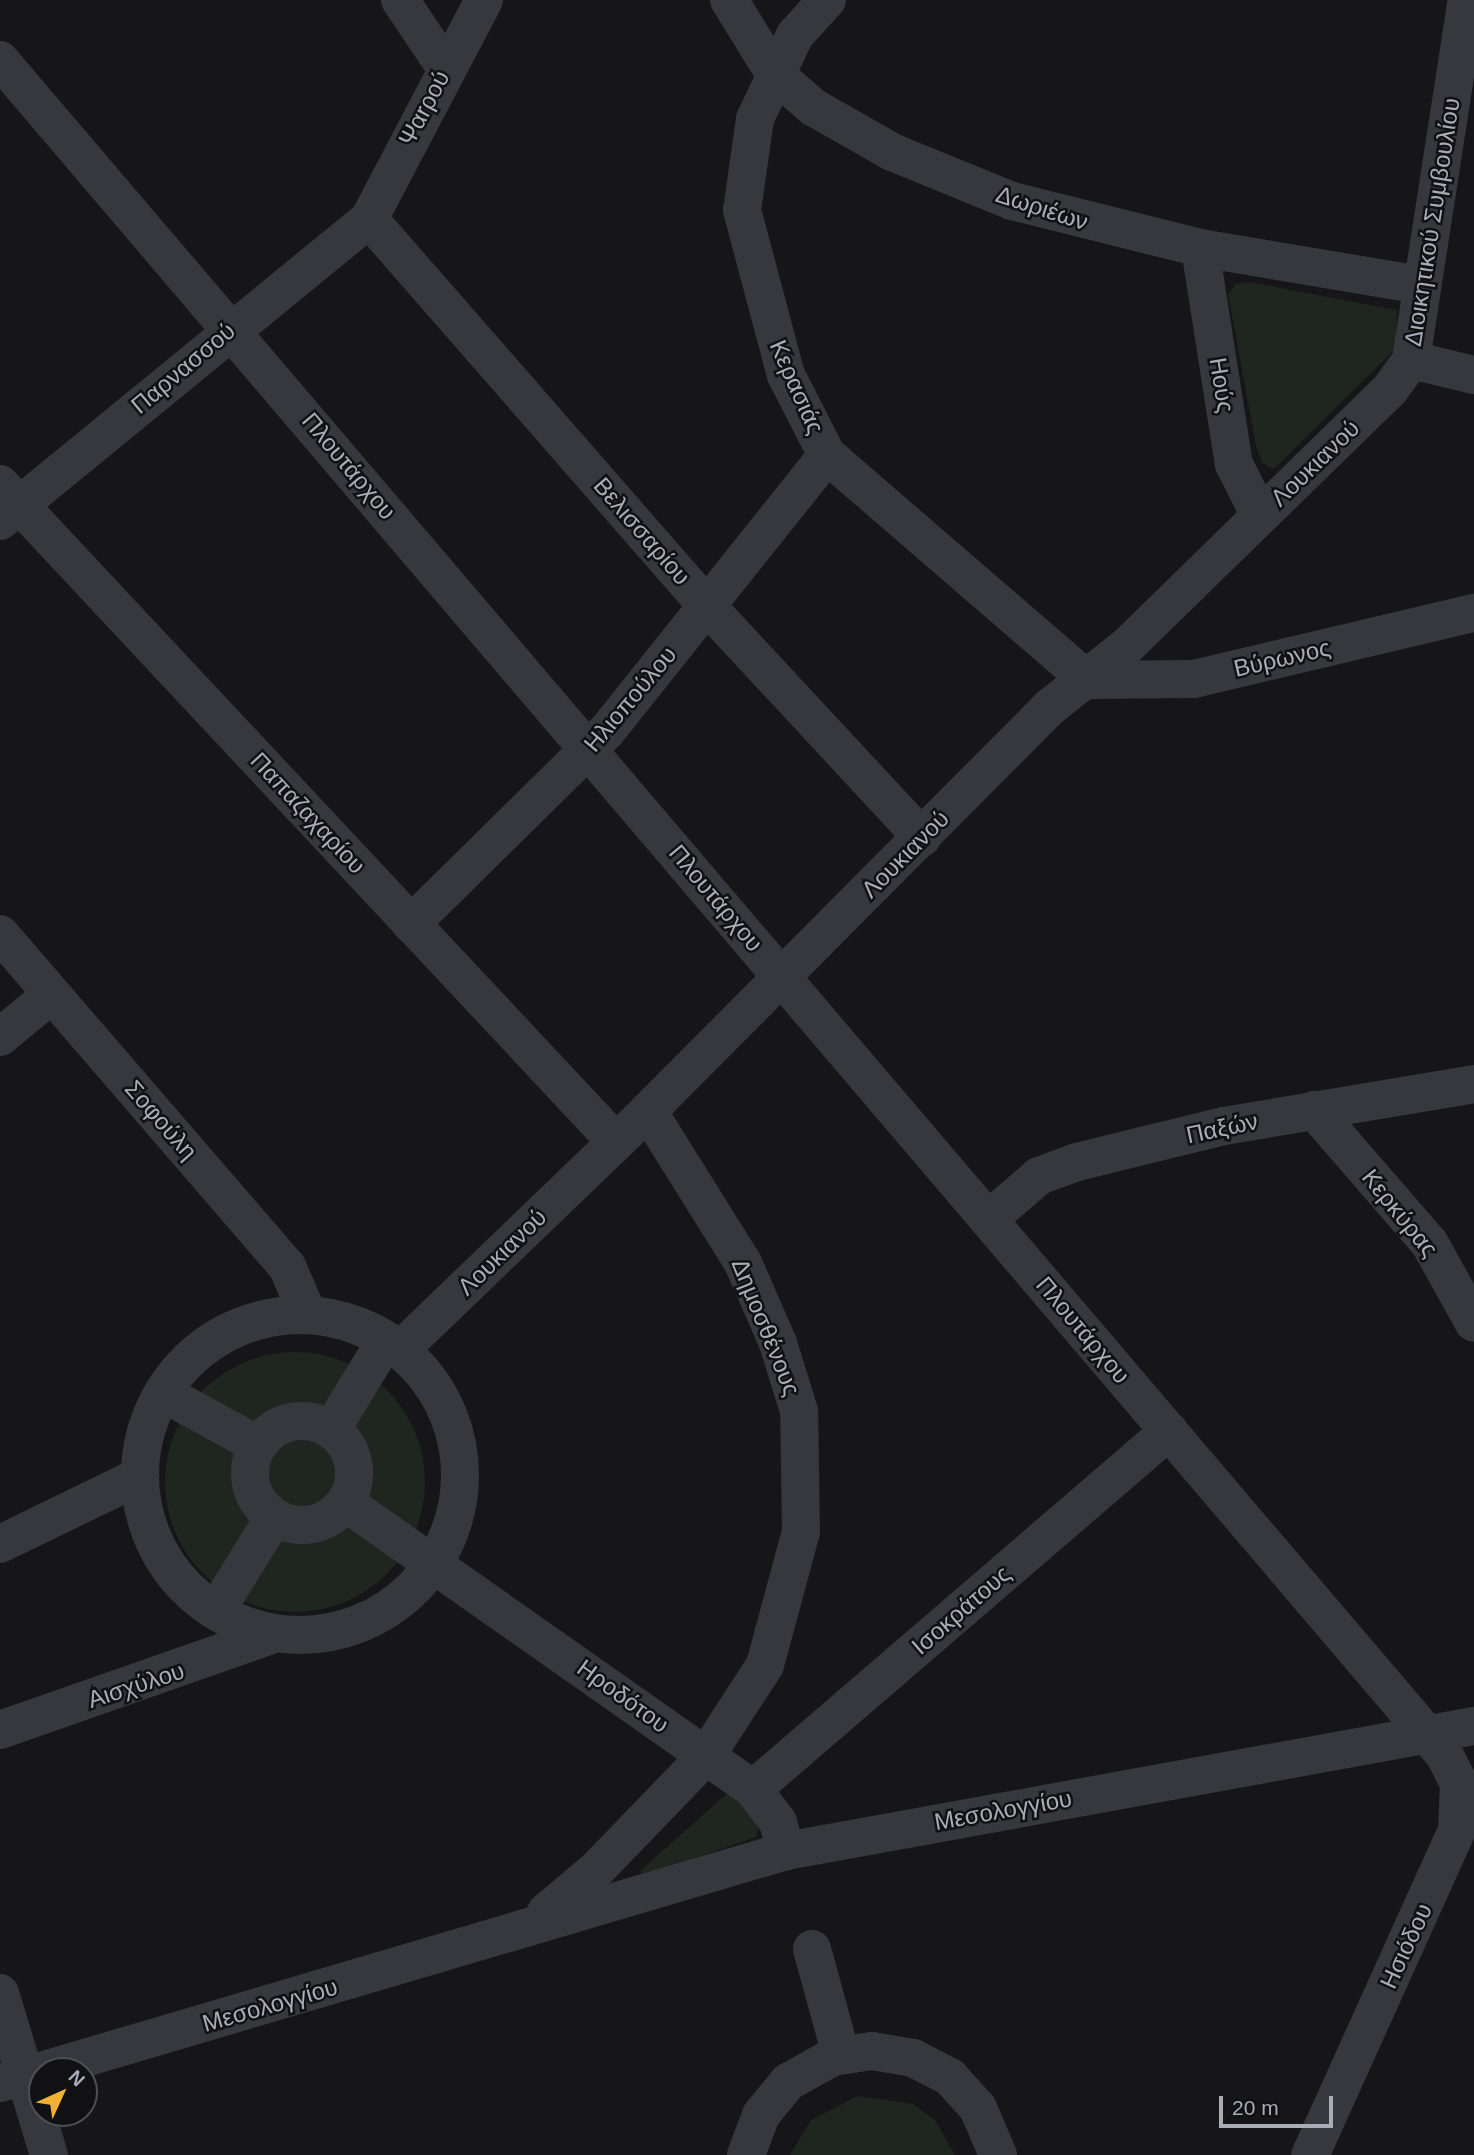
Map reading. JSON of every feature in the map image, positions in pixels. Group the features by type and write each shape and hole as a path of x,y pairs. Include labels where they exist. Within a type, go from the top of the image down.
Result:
{"street":[{"path":"400,0 445,67"},
{"name":"Ψαrρού","path":"369,219 445,67 484,0"},
{"name":"Δωριέων","path":"729,0 774,72 813,107 892,152 1012,201 1200,248 1422,285"},
{"name":"Κερασιάς","path":"828,0 795,35 774,72 747,155 743,210 786,375 827,455 1088,680"},
{"name":"Διοικητικού Συμβουλίου","path":"1411,360 1466,0"},
{"name":"Πλουτάρχου","path":"0,60 231,327 1429,1737"},
{"name":"Παρνασσού","path":"6,503 369,219"},
{"name":"Βελισσαρίου","path":"369,219 707,606 922,837"},
{"name":"Ηούς","path":"1200,248 1234,464 1260,516"},
{"path":"1411,360 1474,375"},
{"name":"Λουκιανού","path":"331,1430 393,1345 616,1142 1050,707 1088,680 1391,388 1411,360"},
{"name":"Ηλιοπούλου","path":"411,923 589,748 827,455"},
{"name":"Παπαζαχαρίου","path":"6,503 411,923 616,1142"},
{"name":"Βύρωνος","path":"1088,680 1194,679 1474,613"},
{"name":"Σοφούλη","path":"0,934 287,1266 308,1315"},
{"path":"0,1037 51,995"},
{"name":"Παξών","path":"989,1219 1039,1176 1077,1161 1314,1110 1474,1084"},
{"name":"Κερκύρας","path":"1314,1110 1430,1244 1474,1323"},
{"name":"Δημοσθένους","path":"648,1111 743,1263 799,1411 801,1532 789,1584 765,1665 706,1756"},
{"path":"308,1315 345,1321 393,1345 441,1399 458,1449 458,1502 436,1561 406,1596 367,1621 323,1634 271,1635 216,1611 180,1580 159,1549 140,1476 147,1428 163,1393 189,1359 224,1334 265,1319 308,1315"},
{"path":"163,1393 258,1445"},
{"path":"316,1423 331,1430 347,1448 355,1471 346,1503 313,1524 274,1517 253,1492 250,1476 258,1445 284,1424 316,1423"},
{"name":"Ισοκράτους","path":"753,1788 1169,1431"},
{"path":"0,1544 140,1476"},
{"name":"Ηροδότου","path":"346,1503 436,1561 753,1788 778,1822 786,1851"},
{"path":"216,1611 274,1517"},
{"name":"Αισχύλου","path":"0,1730 271,1635"},
{"name":"Μεσολογγίου","path":"13,2079 538,1920 786,1851 1429,1737 1474,1726"},
{"name":"Ησιόδου","path":"1310,2155 1462,1815 1459,1783 1429,1737"},
{"name":"Μεσολογγίου","path":"538,1920 597,1869 706,1756"},
{"path":"812,1949 841,2054"},
{"path":"0,1993 13,2079 49,2155"},
{"path":"746,2155 757,2122 782,2088 841,2054 893,2053 941,2071 978,2108 998,2155"}],"shaded area":[{"path":"1249,282 1397,310 1396,348 1274,469 1262,463 1256,446 1228,294 1236,284"},
{"path":"295,1352 345,1362 367,1374 387,1390 403,1410 415,1432 425,1482 415,1532 403,1554 387,1574 367,1590 345,1602 295,1612 245,1602 223,1590 203,1574 187,1554 175,1532 165,1482 175,1432 187,1410 203,1390 223,1374 245,1362"},
{"path":"732,1789 760,1822 756,1837 643,1876 640,1871"},
{"path":"858,2096 913,2104 935,2120 955,2155 790,2155 811,2120"}]}
